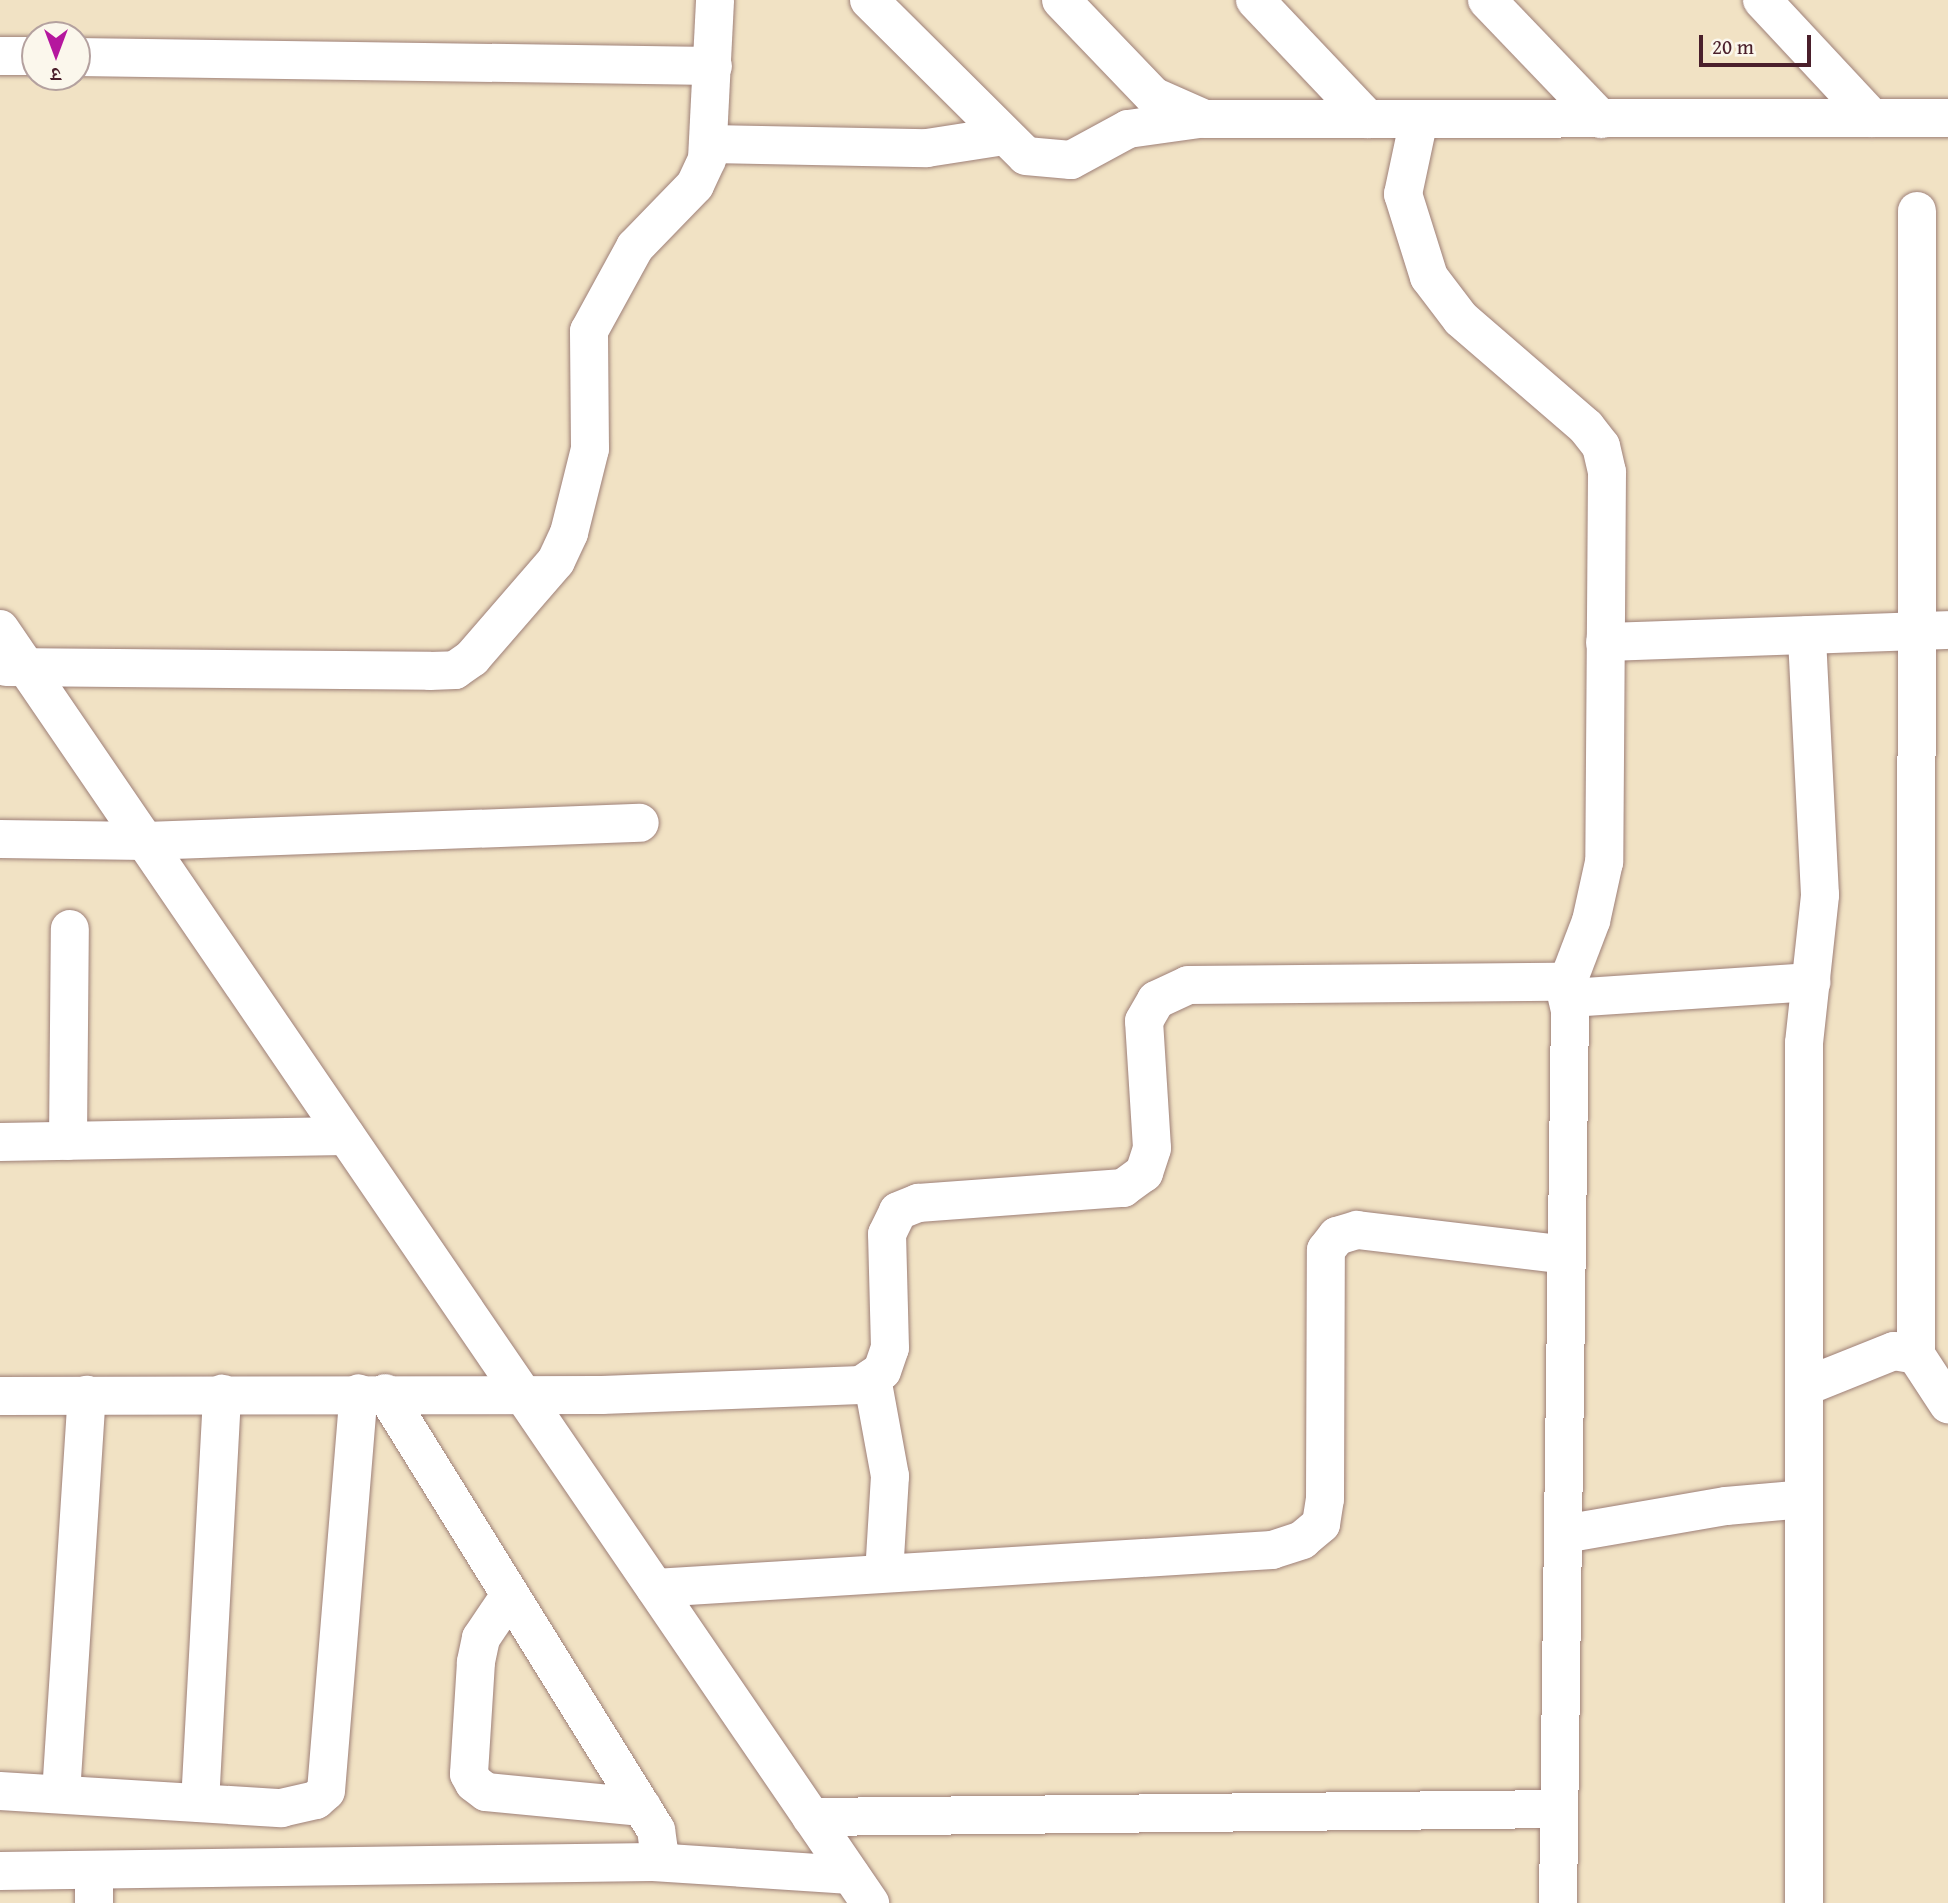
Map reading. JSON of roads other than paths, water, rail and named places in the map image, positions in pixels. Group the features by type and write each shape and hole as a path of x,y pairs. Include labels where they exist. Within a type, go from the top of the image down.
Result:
{"street":[{"path":"13,667 429,671 455,670 471,658 562,549 590,449 589,331 635,247 695,185 710,144 715,0"},
{"path":"869,0 1026,156 1071,160 1128,129 1205,118 1948,118"},
{"path":"1061,0 1153,96 1205,118"},
{"path":"1255,0 1368,118"},
{"path":"1487,0 1601,118"},
{"path":"1762,0 1872,118"},
{"path":"0,56 21,56"},
{"path":"91,57 713,65"},
{"path":"1419,118 1403,194 1429,277 1444,303 1601,446 1607,472 1604,862 1591,921 1567,993 1567,1255 1558,1903"},
{"path":"710,144 927,148 1004,136"},
{"path":"1917,211 1933,631 1916,1354 1948,1404"},
{"path":"0,629 13,667 145,841 861,1889"},
{"path":"1605,642 1933,631"},
{"path":"1804,1903 1804,1043 1820,895 1807,635"},
{"path":"0,839 145,841 640,823"},
{"path":"68,1141 70,929"},
{"path":"0,1396 522,1392 861,1385 882,1371 890,1348 887,1234 898,1211 918,1203 1123,1188 1144,1173 1152,1147 1144,1021 1156,1000 1188,985 1544,982 1567,993 1811,982"},
{"path":"0,1142 346,1136"},
{"path":"655,1588 1272,1550 1302,1540 1321,1524 1325,1499 1326,1250 1337,1236 1357,1230 1567,1255"},
{"path":"1804,1387 1876,1355 1916,1354"},
{"path":"872,1378 890,1476 884,1573"},
{"path":"372,1393 510,1595 642,1807 660,1841 653,1862"},
{"path":"0,1791 281,1808 316,1800 326,1791 372,1393"},
{"path":"200,1802 222,1394"},
{"path":"61,1794 88,1395"},
{"path":"1564,1534 1726,1506 1804,1499"},
{"path":"510,1595 479,1650 469,1774 474,1783 486,1792 642,1807"},
{"path":"811,1817 1559,1809"},
{"path":"0,1871 94,1887 653,1862 861,1889"}]}
